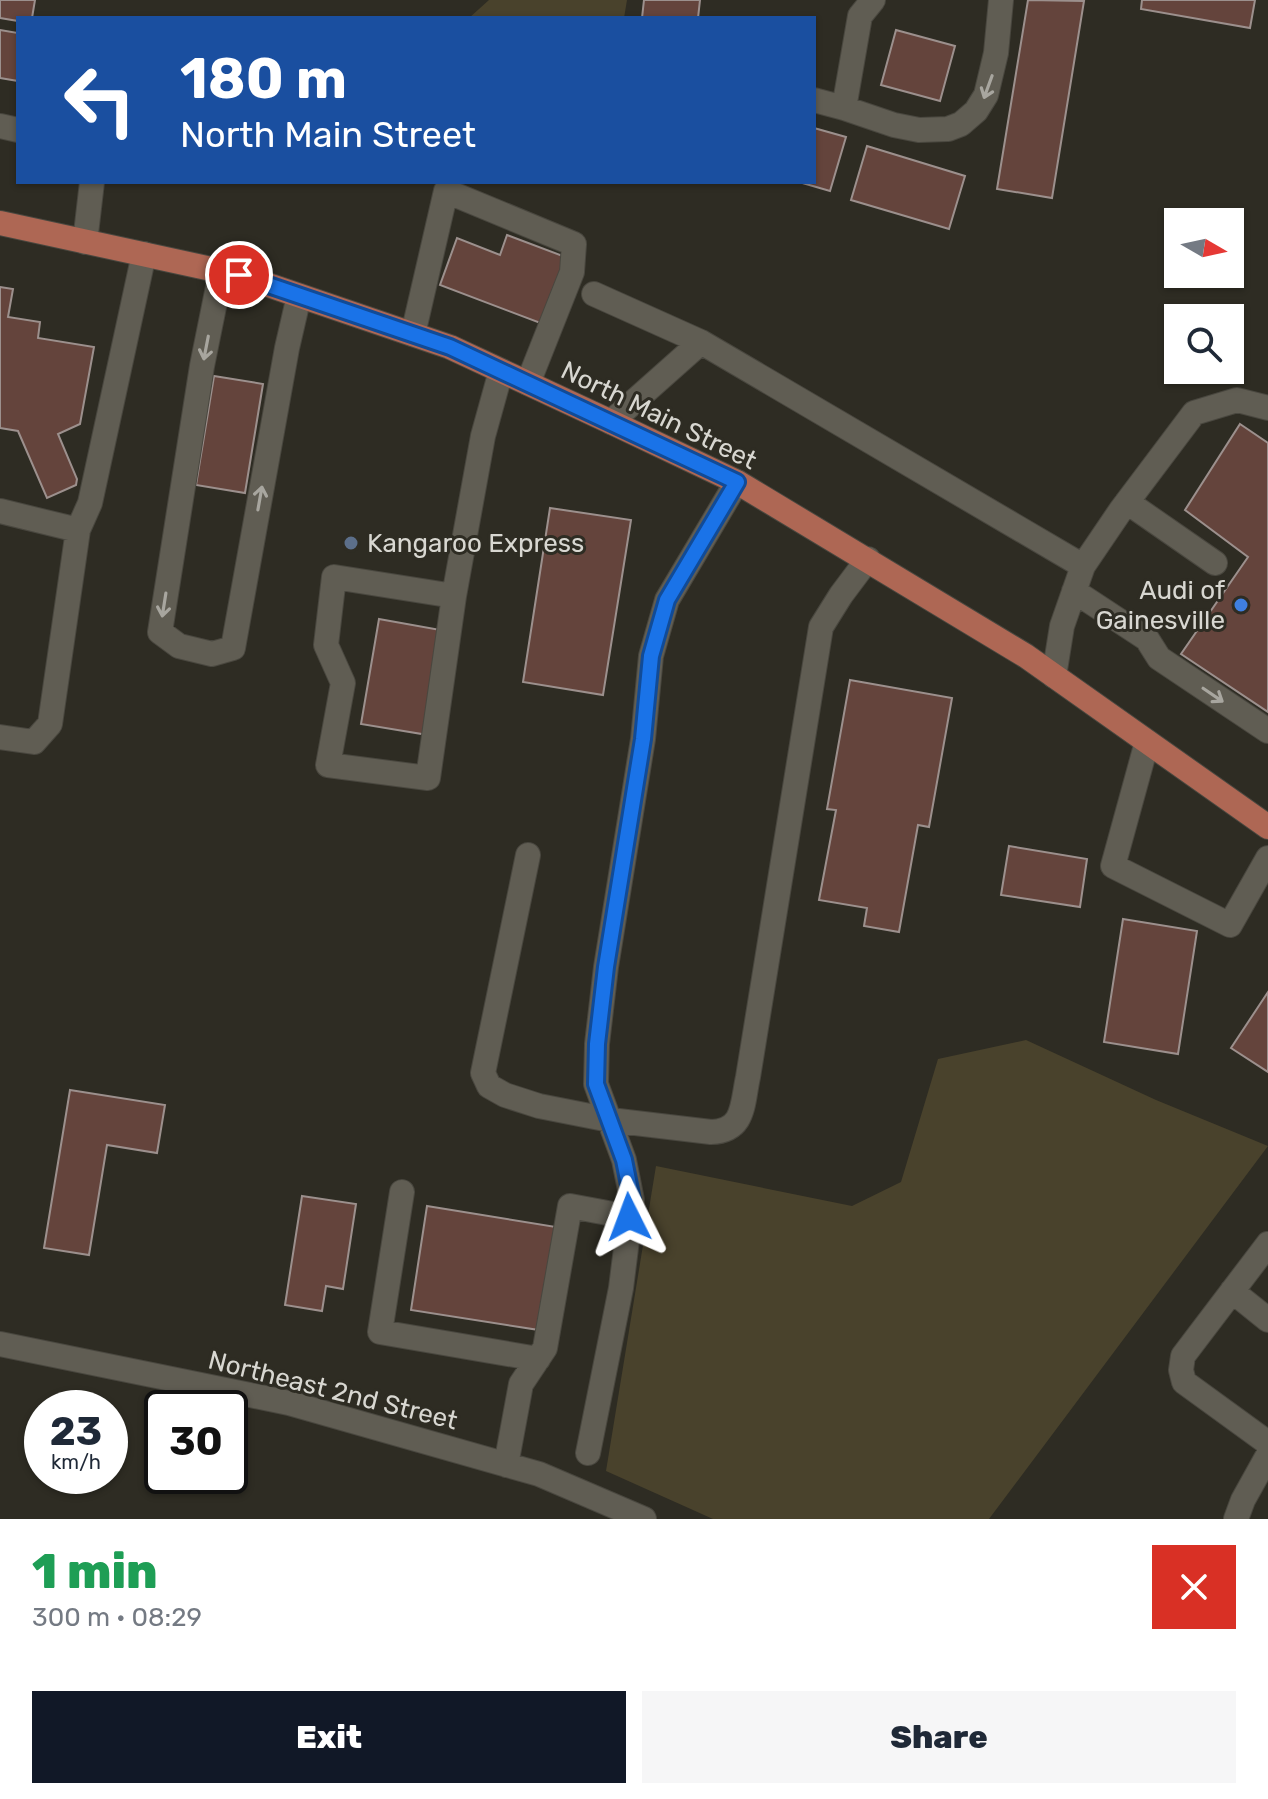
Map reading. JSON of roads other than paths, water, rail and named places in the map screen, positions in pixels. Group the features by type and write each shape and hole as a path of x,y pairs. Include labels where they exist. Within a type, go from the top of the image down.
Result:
{"main road":[{"name":"North Main Street","path":"0,223 239,275 450,347 737,482 1026,656 1268,827"}],"street":[{"path":"844,108 860,16 873,0"},
{"path":"816,101 919,130 948,129 961,124 976,111 986,95 999,31 993,3"},
{"path":"85,242 92,184"},
{"path":"413,334 446,191 574,244 572,272 528,383"},
{"path":"0,737 34,742 50,724 78,530 90,503 144,254"},
{"path":"221,272 202,366 160,632 179,646 212,654 233,648 299,296"},
{"path":"594,294 701,342 1083,566"},
{"path":"611,422 701,342"},
{"path":"454,596 334,577 326,645 343,683 328,765 428,778 454,596 483,436 501,371"},
{"path":"1054,676 1062,626 1083,566 1194,413 1237,400 1268,408"},
{"path":"588,1453 621,1288 632,1200 624,1160 596,1084 597,1044 606,967 643,739 651,656 667,600 737,482"},
{"path":"1127,502 1215,563"},
{"path":"0,511 78,530"},
{"path":"528,855 483,1073 489,1086 505,1095 539,1106 610,1120 711,1132 734,1127 740,1117 754,1045 816,647 821,627 868,559"},
{"path":"1074,591 1147,639 1159,658 1268,731"},
{"path":"1147,742 1113,866 1230,925 1268,858"},
{"path":"402,1192 380,1332 538,1359"},
{"path":"506,1465 521,1384 545,1348 570,1206 629,1217"},
{"path":"1268,1244 1183,1356 1181,1370 1184,1382 1268,1443"},
{"path":"1232,1291 1268,1320"},
{"name":"Northeast 2nd Street","path":"0,1344 289,1403 539,1474 644,1519"},
{"path":"1236,1519 1268,1455"}],"place":[{"name":"Kangaroo Express","path":"351,543"},
{"name":"Audi of Gainesville","path":"1241,605"}]}
